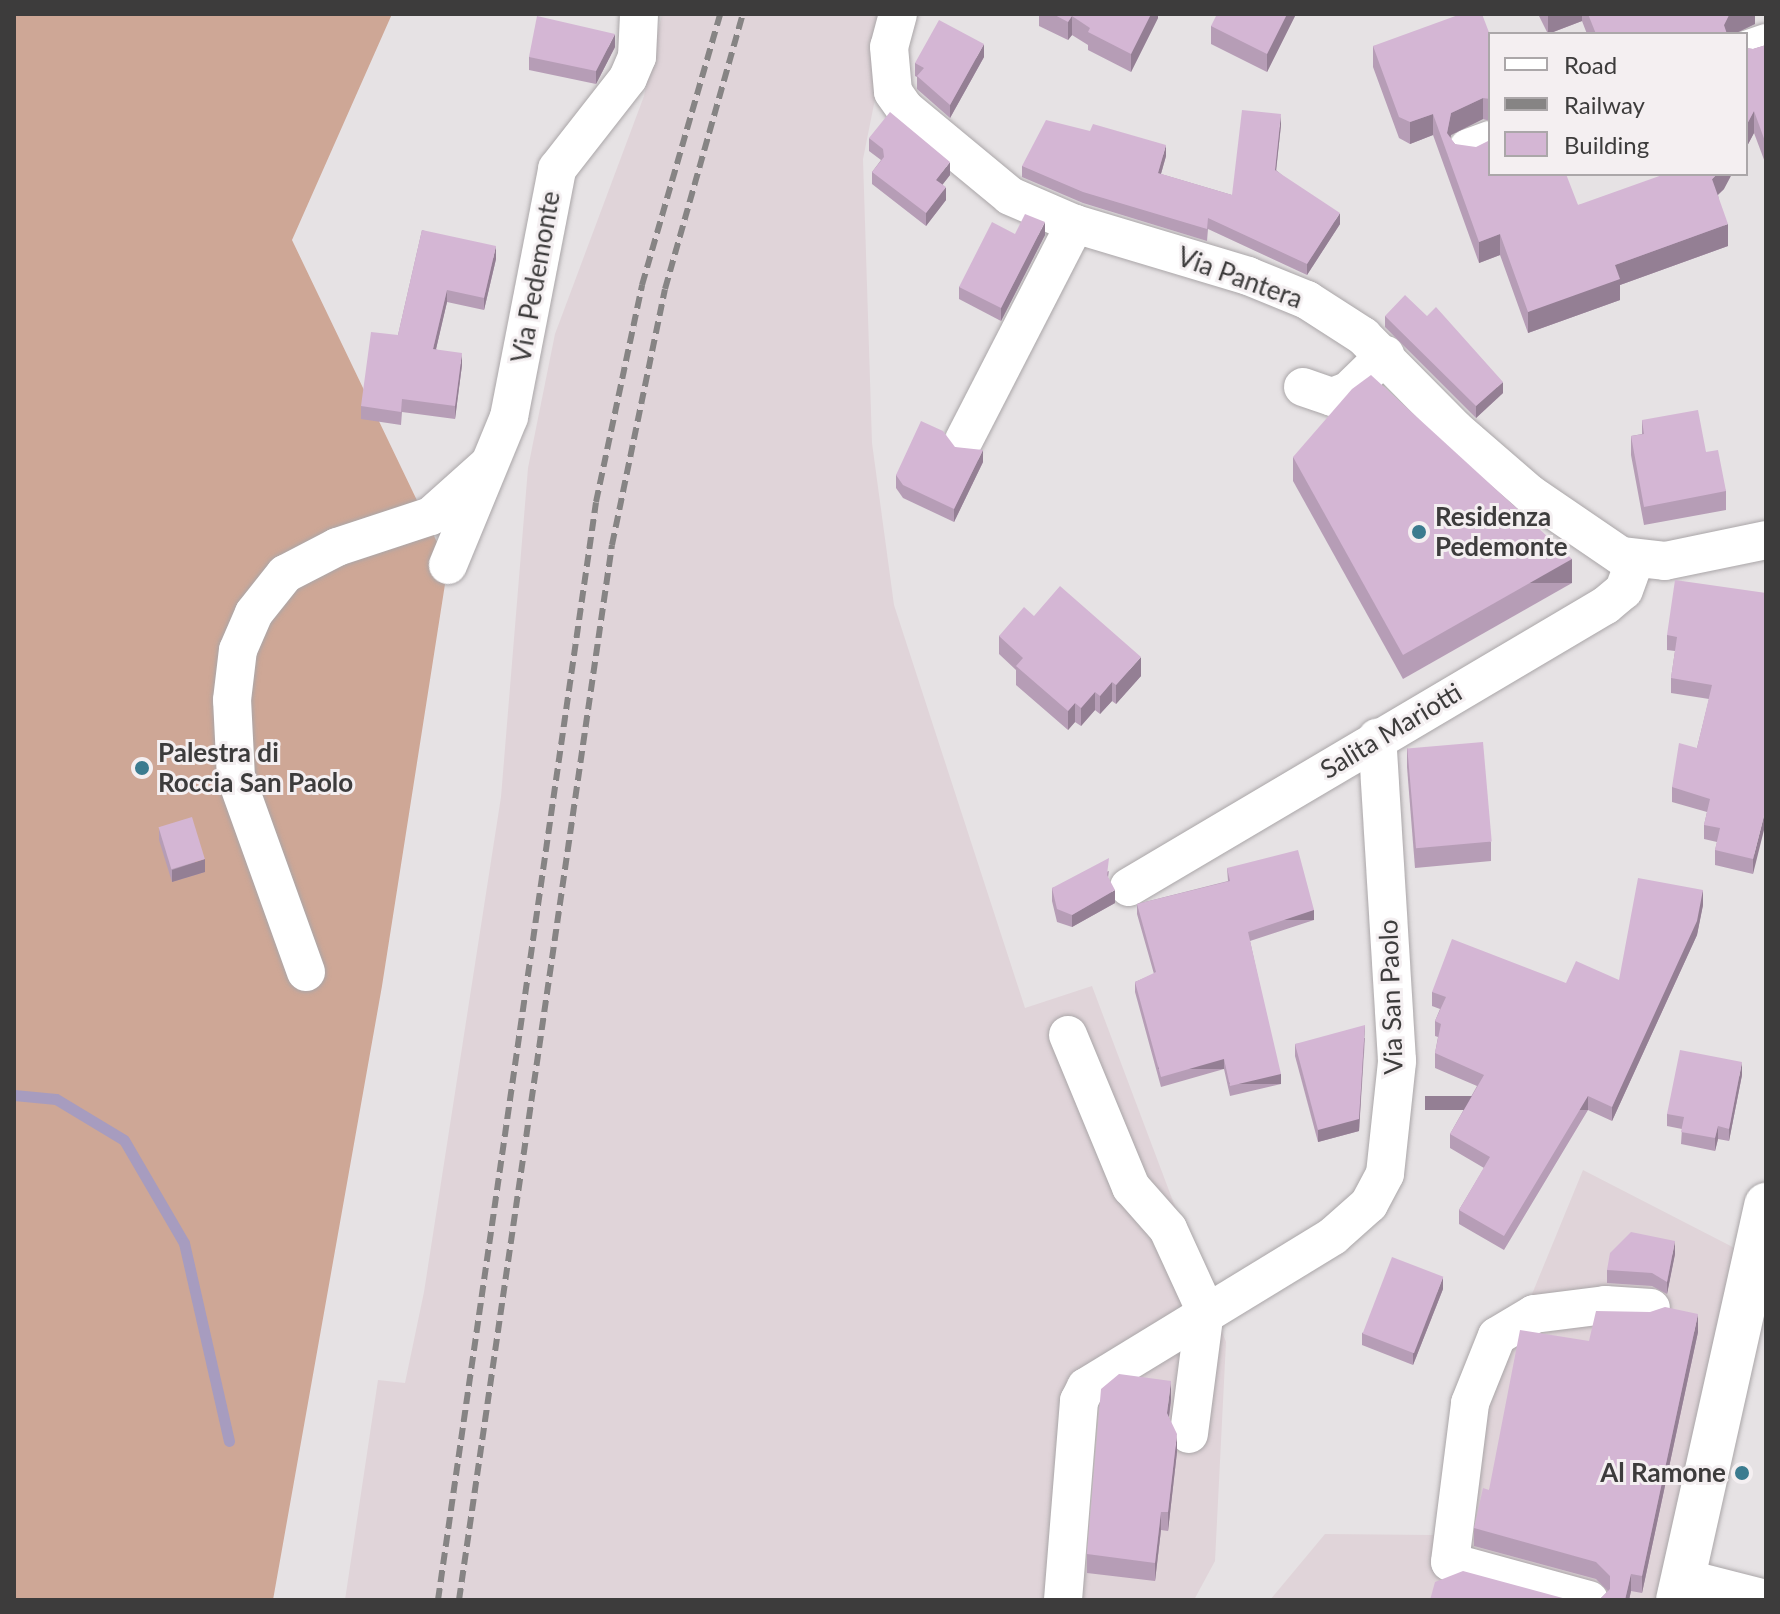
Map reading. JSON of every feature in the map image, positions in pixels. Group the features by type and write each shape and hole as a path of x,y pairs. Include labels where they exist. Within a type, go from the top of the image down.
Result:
{"main road":[{"path":"1680,1589 1760,1259 1766,1205"}],"street":[{"name":"Via Pedemonte","path":"448,565 509,417 553,182 569,148 628,78 637,57 639,14"},
{"name":"Via Pantera","path":"898,14 888,74 905,109 1010,196 1075,224 1275,285 1339,319 1385,355 1455,429 1530,494 1608,550 1635,560 1665,561 1766,540"},
{"path":"964,440 1075,224"},
{"path":"1303,387 1332,397 1348,391 1385,355"},
{"name":"Via Pedemonte","path":"306,972 236,778 232,700 238,650 254,613 285,574 337,547 431,516 487,466"},
{"name":"Salita Mariotti","path":"1129,887 1606,605 1624,590 1635,560"},
{"name":"Via San Paolo","path":"1063,1600 1079,1401 1086,1387 1169,1332 1353,1222 1385,1174 1397,1061 1377,738"},
{"path":"1068,1035 1131,1187 1168,1229 1205,1310 1189,1434"},
{"path":"1589,1600 1450,1562 1470,1403 1497,1336 1534,1314 1605,1305 1651,1308"},
{"path":"1680,1589 1766,1599"}],"shaded area":[{"path":"14,14 392,14 292,240 448,565 382,986 273,1600 14,1600"},
{"path":"662,14 892,14 863,159 872,443 894,605 1025,1008 1092,986 1226,1342 1215,1561 1194,1600 345,1600 378,1380 405,1383 424,1292 501,797 528,468 555,334 644,96"},
{"path":"1583,1170 1754,1258 1678,1600 1270,1600 1325,1534 1433,1535"}],"building":[{"path":"1053,14 1151,14 1131,54 1088,32 1090,28 1072,16 1068,22"},
{"path":"1217,14 1287,14 1267,54 1211,26"},
{"path":"1461,14 1482,14 1489,32 1488,99 1483,98 1451,113 1447,133 1455,144 1476,147 1488,141 1488,176 1567,176 1578,205 1659,176 1715,176 1712,179 1728,224 1615,265 1620,279 1528,312 1500,234 1479,242 1433,114 1410,122 1399,117 1373,46"},
{"path":"1588,14 1731,14 1724,25 1726,32 1595,32"},
{"path":"537,16 615,34 596,71 529,57"},
{"path":"939,20 984,44 950,105 917,76 924,68 915,63"},
{"path":"1766,45 1766,144 1754,111 1748,122 1748,48"},
{"path":"1242,110 1281,114 1275,170 1340,213 1307,264 1208,218 1207,229 1083,192 1022,166 1046,120 1090,131 1093,124 1166,145 1158,173 1232,195"},
{"path":"890,112 950,162 936,180 946,187 926,213 872,172 884,157 883,149 869,138"},
{"path":"1025,214 1045,222 1001,308 959,287 992,222 1015,234"},
{"path":"422,230 496,246 484,298 447,290 433,349 462,353 455,406 402,399 401,412 361,406 371,332 398,335"},
{"path":"1405,295 1427,316 1436,307 1503,382 1476,406 1385,316"},
{"name":"Residenza Pedemonte","path":"1371,375 1572,559 1403,655 1293,457 1352,389"},
{"path":"1698,410 1706,452 1718,450 1726,491 1644,507 1631,436 1644,434 1642,420"},
{"path":"921,421 943,431 955,447 983,450 954,509 903,485 896,475"},
{"path":"1675,580 1766,593 1766,808 1753,859 1715,850 1720,828 1704,825 1710,799 1672,787 1679,743 1697,748 1712,685 1671,678 1677,637 1667,635"},
{"path":"1060,586 1141,657 1116,685 1112,682 1100,696 1095,692 1081,708 1075,703 1068,711 1016,666 1023,658 999,636 1024,607 1034,616"},
{"path":"1483,742 1492,842 1416,848 1407,749"},
{"path":"192,817 205,859 171,869 159,827"},
{"path":"1298,850 1314,910 1248,932 1281,1074 1230,1086 1224,1059 1161,1077 1135,982 1156,972 1137,904 1230,881 1227,868"},
{"path":"1109,858 1107,875 1115,890 1072,915 1057,909 1052,888"},
{"path":"1638,878 1703,890 1697,921 1612,1107 1588,1096 1504,1236 1459,1210 1490,1157 1450,1134 1484,1075 1435,1053 1441,1024 1435,1021 1446,997 1432,992 1452,939 1566,983 1576,961 1619,980"},
{"path":"1365,1025 1359,1119 1318,1130 1295,1044"},
{"path":"1680,1050 1742,1062 1729,1129 1718,1126 1715,1138 1681,1132 1684,1117 1667,1114"},
{"path":"1631,1232 1675,1241 1667,1282 1652,1273 1607,1270 1610,1253"},
{"path":"1392,1257 1443,1277 1414,1353 1363,1334"},
{"path":"1665,1307 1698,1314 1642,1576 1631,1574 1625,1600 1599,1600 1610,1589 1610,1576 1596,1562 1474,1528 1483,1488 1489,1490 1520,1330 1589,1341 1596,1311 1650,1312"},
{"path":"1119,1374 1171,1381 1167,1413 1177,1434 1168,1512 1161,1512 1155,1563 1087,1554 1101,1389"},
{"path":"1463,1571 1570,1600 1430,1600 1435,1582"}],"waterway":[{"path":"14,1095 56,1099 124,1140 184,1243 229,1441"}],"railway":[{"path":"438,1600 596,502 642,285 720,14"},
{"path":"459,1600 612,545 665,289 743,14"}],"place":[{"name":"Residenza Pedemonte","path":"1419,532"},
{"name":"Palestra di Roccia San Paolo","path":"142,768"},
{"name":"Al Ramone","path":"1742,1473"}]}
